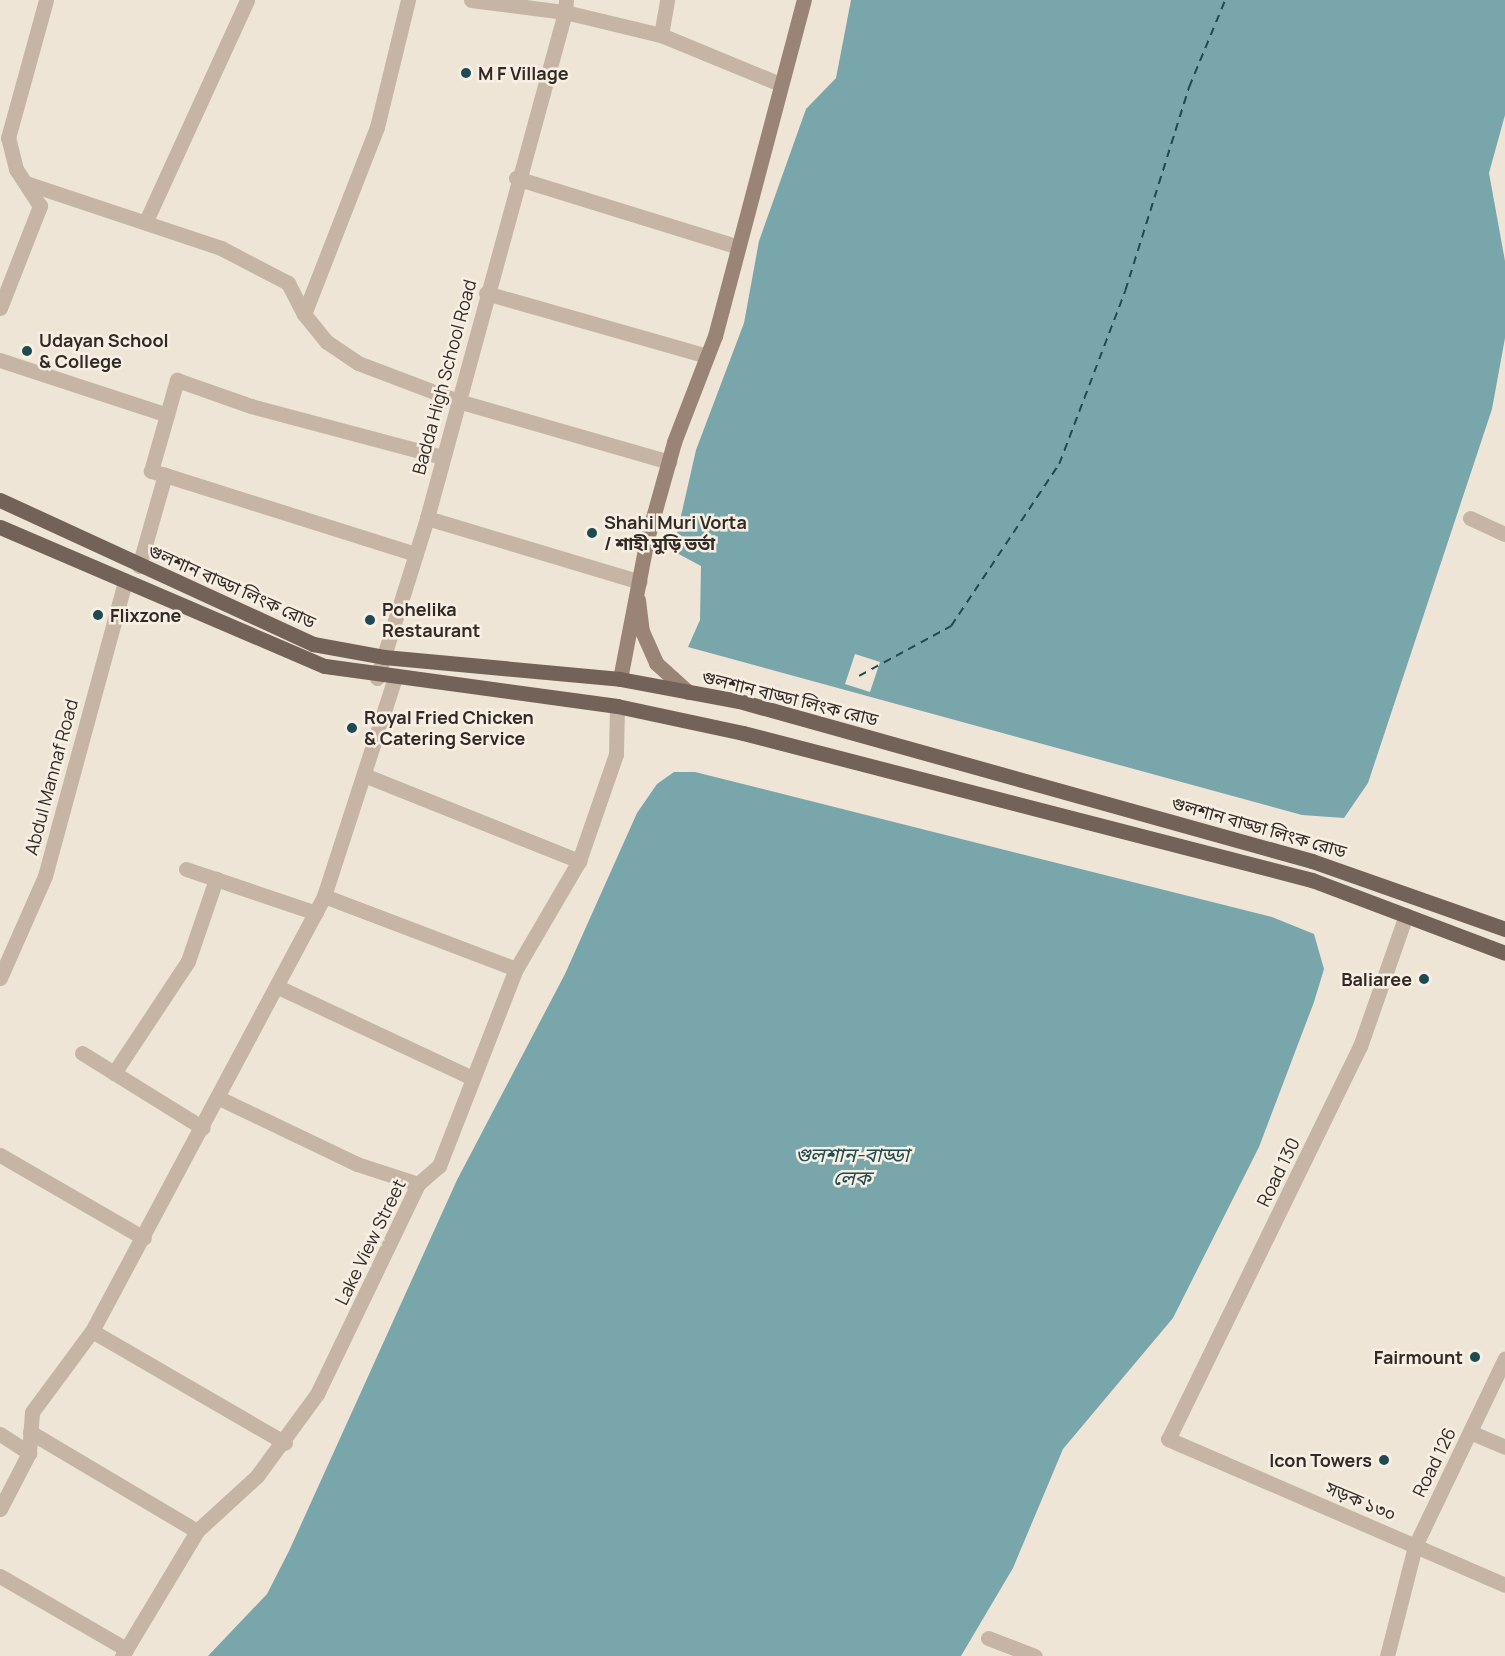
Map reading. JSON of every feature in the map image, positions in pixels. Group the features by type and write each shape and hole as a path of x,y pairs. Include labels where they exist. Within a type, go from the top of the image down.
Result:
{"main road":[{"name":"গুলশান বাড্ডা লিংক রোড","path":"0,500 139,566 313,644 384,657 620,679 739,701 1312,861 1505,928"},
{"name":"গুলশান বাড্ডা লিংক রোড","path":"0,527 284,652 377,678 617,706 743,733 1312,880 1505,953"}],"street":[{"path":"0,308 40,206 26,183 8,138 46,0"},
{"path":"146,221 247,0"},
{"path":"304,314 377,127 408,0"},
{"path":"471,0 566,6 661,35 780,84"},
{"path":"661,35 667,0"},
{"path":"620,679 669,462 707,356 735,246 804,0"},
{"name":"Badda High School Road","path":"377,678 428,518 516,178 566,6"},
{"path":"516,178 735,246"},
{"path":"26,183 146,221 221,248 288,283 304,314 327,342 358,363 458,401 669,462"},
{"path":"486,293 707,356"},
{"path":"0,360 167,415"},
{"path":"416,554 151,471 177,380 251,406 443,457"},
{"path":"139,566 165,475"},
{"path":"428,518 639,588"},
{"path":"1470,518 1505,534"},
{"name":"Abdul Mannaf Road","path":"0,978 45,876 125,581"},
{"path":"639,588 642,631 656,663 688,692"},
{"path":"0,1509 29,1453 32,1412 92,1331 203,1128 316,913 324,896 394,680"},
{"name":"Lake View Street","path":"124,1653 197,1531 285,1443 317,1394 418,1184 439,1166 516,969 579,861 616,754 617,706"},
{"path":"364,775 579,861"},
{"path":"186,869 316,913"},
{"path":"114,1073 188,961 216,879"},
{"path":"324,896 516,969"},
{"name":"Road 130","path":"1168,1439 1360,1046 1406,915"},
{"path":"278,987 472,1078"},
{"path":"82,1053 203,1128"},
{"path":"219,1098 357,1164 418,1184"},
{"path":"0,1155 144,1238"},
{"path":"92,1331 285,1443"},
{"name":"Road 126","path":"1387,1656 1415,1546 1505,1358"},
{"path":"30,1432 197,1531"},
{"path":"1470,1432 1505,1448"},
{"path":"0,1434 29,1453"},
{"name":"সড়ক ১৩০","path":"1168,1439 1505,1585"},
{"path":"0,1576 124,1653"},
{"path":"988,1638 1035,1656"}],"water":[{"path":"851,0 1505,0 1505,115 1489,173 1505,261 1505,338 1492,409 1368,783 1344,818 1302,815 688,647 700,620 701,566 673,551 696,450 744,323 759,241 806,109 836,78"},
{"name":"গুলশান-বাড্ডা লেক","path":"674,772 695,772 1272,917 1314,934 1324,969 1314,1002 1259,1147 1173,1318 1063,1449 1013,1568 961,1656 208,1656 267,1594 289,1551 457,1180 565,974 637,813 657,784"}],"pier":[{"path":"855,654 880,662 870,692 845,684"}],"ferry route":[{"path":"859,676 951,626 1059,464 1125,291 1189,87 1225,0"}],"place":[{"name":"M F Village","path":"466,73"},
{"name":"Udayan School & College","path":"27,351"},
{"name":"Shahi Muri Vorta / শাহী মুড়ি ভর্তা","path":"592,533"},
{"name":"Flixzone","path":"98,615"},
{"name":"Pohelika Restaurant","path":"370,620"},
{"name":"Royal Fried Chicken & Catering Service","path":"352,728"},
{"name":"Baliaree","path":"1424,979"},
{"name":"Fairmount","path":"1475,1357"},
{"name":"Icon Towers","path":"1384,1460"}]}
